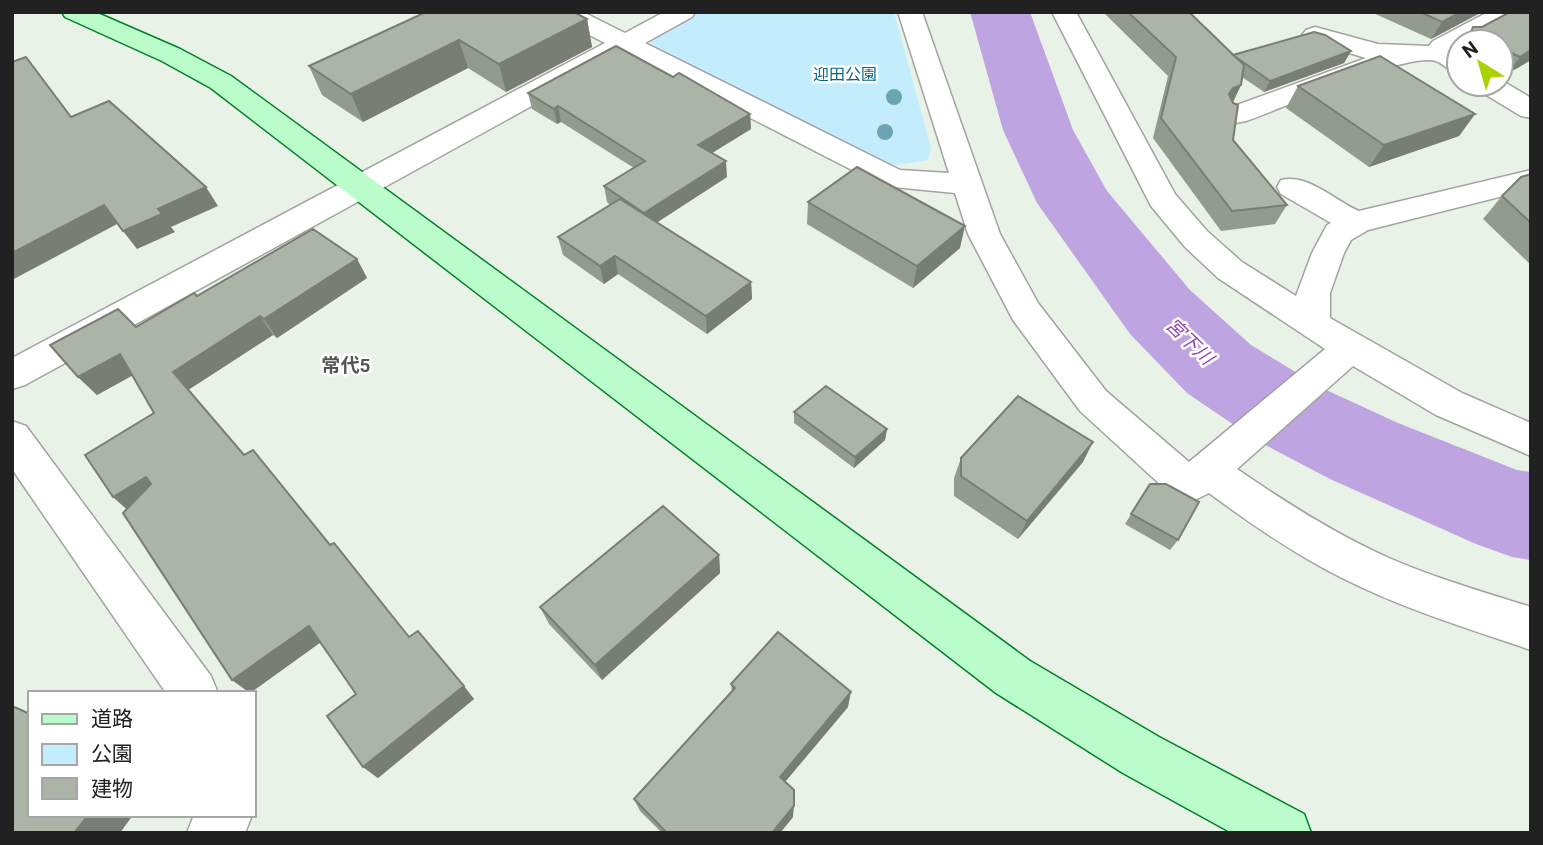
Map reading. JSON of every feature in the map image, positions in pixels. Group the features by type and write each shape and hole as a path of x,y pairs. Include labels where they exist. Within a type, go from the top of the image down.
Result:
{"street":[{"path":"74,12 171,55 221,82 1013,677 1256,826"},
{"path":"563,12 894,179 968,184"},
{"path":"12,375 683,12"},
{"path":"910,12 984,234 1025,311 1093,401 1189,486 1345,353"},
{"path":"1064,12 1162,200 1196,239 1230,271 1313,325 1345,353 1449,404 1531,440"},
{"path":"1476,28 1507,12"},
{"path":"1315,35 1353,48 1445,59"},
{"path":"1236,115 1297,95 1338,76 1398,55"},
{"path":"1511,98 1531,110"},
{"path":"1313,325 1313,293 1338,233 1357,222 1531,179"},
{"path":"1292,187 1335,213 1357,222"},
{"path":"12,437 193,691"},
{"path":"1213,466 1255,503 1372,571 1445,600 1531,629"},
{"path":"214,833 225,817"}],"green space":[{"name":"迎田公園","path":"701,12 894,12 931,148 928,160 898,165 883,163 652,49 651,41"}],"building":[{"path":"426,12 574,12 587,19 499,64 459,40 351,94 309,66"},
{"path":"1128,12 1189,12 1244,65 1241,85 1233,88 1229,94 1233,103 1238,105 1233,140 1287,205 1232,211 1161,118 1176,57"},
{"path":"1420,12 1461,12 1442,22"},
{"path":"1510,12 1531,12 1531,50 1520,57 1515,55 1515,28 1473,28 1482,27"},
{"path":"1314,32 1325,35 1351,51 1270,81 1233,55"},
{"path":"616,46 673,77 679,73 750,114 698,145 726,161 644,213 604,186 645,161 558,106 554,109 528,93"},
{"path":"1380,56 1475,114 1384,145 1298,86"},
{"path":"26,57 71,117 109,101 206,187 158,209 162,214 123,231 104,205 12,253 12,62"},
{"path":"857,167 965,226 917,266 808,202"},
{"path":"1531,174 1531,223 1502,196 1521,177"},
{"path":"620,199 751,282 706,316 615,256 600,266 558,237"},
{"path":"313,229 357,259 264,319 260,316 173,372 244,455 253,450 330,545 334,543 409,637 418,631 464,686 363,767 327,716 356,694 309,626 232,680 123,513 151,484 146,477 113,497 85,455 154,413 120,354 78,377 50,345 118,309 136,327 194,293 197,296"},
{"path":"826,386 887,429 855,457 794,412"},
{"path":"1018,396 1093,442 1027,521 961,476 961,458"},
{"path":"1150,484 1166,484 1199,502 1178,540 1131,514"},
{"path":"663,506 719,555 595,665 540,607"},
{"path":"778,632 851,692 780,777 794,790 794,806 772,833 667,833 634,799 735,688 731,684"},
{"path":"12,706 28,713 28,817 86,817 74,833 12,833"}],"waterway":[{"name":"宮下川","path":"1000,12 1038,130 1075,203 1160,312 1219,369 1289,414 1364,451 1512,513 1531,516"}],"district":[{"name":"常代5","path":"346,365"}]}
